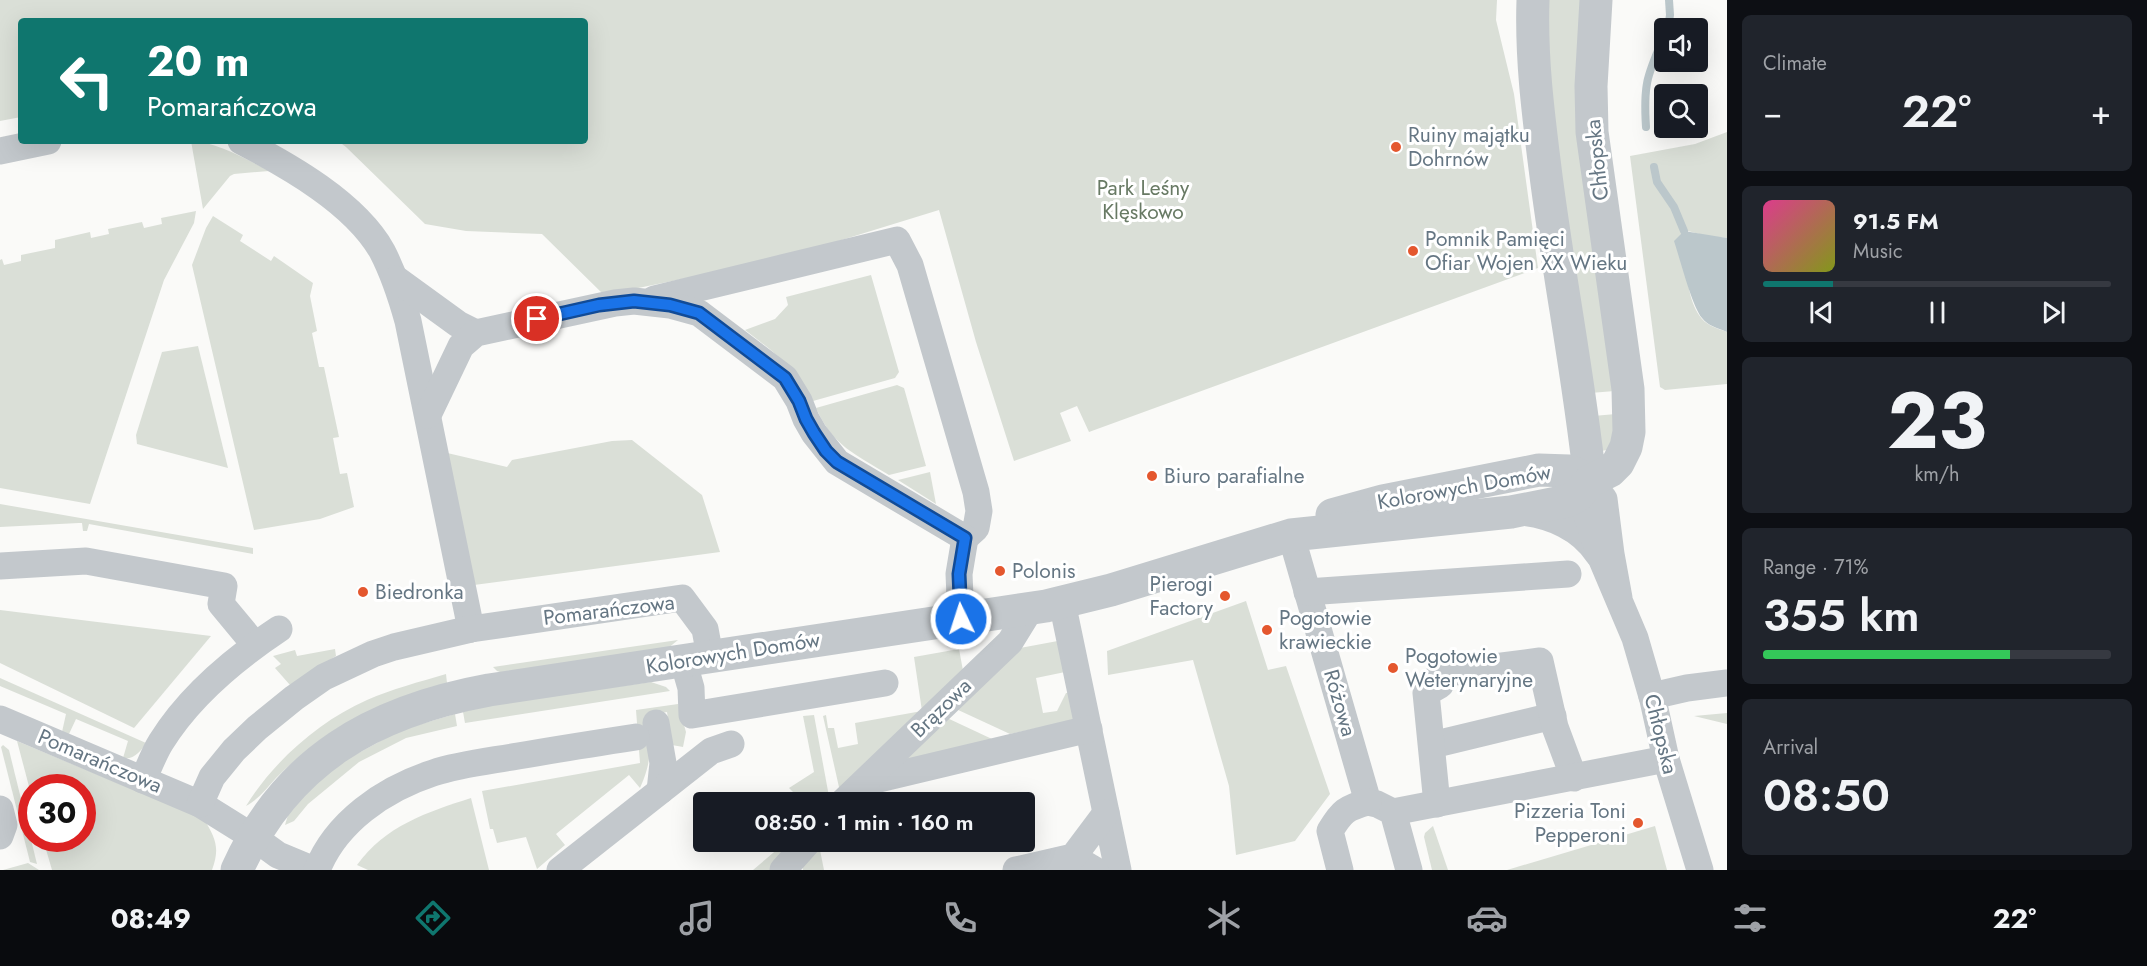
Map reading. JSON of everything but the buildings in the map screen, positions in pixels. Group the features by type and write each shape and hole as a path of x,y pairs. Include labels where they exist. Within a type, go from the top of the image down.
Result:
{"street":[{"name":"Chłopska","path":"1533,0 1534,64 1539,120 1590,480 1585,509 1603,562 1635,638 1652,696 1666,759 1700,870"},
{"name":"Chłopska","path":"1590,480 1610,471 1618,463 1627,442 1630,418 1593,132 1591,86 1596,0"},
{"path":"0,151 34,144"},
{"path":"246,144 346,208 381,250 396,279 408,321 471,629"},
{"path":"428,415 461,346 476,333 599,305 663,298 897,240 910,265 976,492 979,510 976,528 965,538 959,574 961,619"},
{"path":"396,279 458,324 476,333"},
{"path":"634,301 670,305 699,313 785,378 814,433 837,462 965,538"},
{"path":"1534,471 1556,459 1568,446 1576,426 1579,402"},
{"name":"Kolorowych Domów","path":"237,870 253,837 278,800 308,770 337,747 382,721 424,705 471,693 1047,605 1111,590 1290,535 1321,519 1349,509 1550,469 1569,471 1590,480 1577,496 1567,501 1511,512 1290,535"},
{"name":"Chłopska","path":"1590,480 1598,489 1607,507 1611,554 1619,598"},
{"name":"Kolorowych Domów","path":"1511,512 1540,515 1565,525 1589,542 1603,562"},
{"name":"Różowa","path":"1290,535 1368,802"},
{"path":"0,566 86,561 224,586 221,604 255,645"},
{"path":"1307,592 1568,574"},
{"name":"Pomarańczowa","path":"200,804 212,777 234,750 294,698 324,677 373,654 394,647 471,629 682,598 705,629 697,658"},
{"path":"1047,605 1089,729 1118,870"},
{"name":"Brązowa","path":"854,792 1047,605"},
{"path":"143,780 160,743 201,690 255,645 279,629"},
{"path":"697,658 691,688 692,715 885,683"},
{"path":"1437,804 1426,693 1440,685 1439,674 1540,661 1552,716 1574,777"},
{"path":"1652,696 1687,688 1727,683"},
{"path":"1431,746 1552,716"},
{"name":"Pomarańczowa","path":"0,718 200,804 278,855 315,870"},
{"path":"864,782 1089,729"},
{"path":"315,870 324,851 350,821 370,805 410,782 434,773 646,730 663,763 660,791"},
{"path":"560,870 711,751 731,744"},
{"path":"1340,870 1330,831 1340,814 1352,806 1368,802 1393,812 1666,759"},
{"path":"0,809 4,825 0,836"},
{"path":"1393,812 1409,870"},
{"path":"1016,870 1084,863 1106,813"},
{"path":"783,870 799,852"}],"green space":[{"name":"Park Leśny Klęskowo","path":"0,0 1497,0 1496,20 1514,94 1538,268 1089,432 1077,406 1060,413 1071,441 1014,461 976,342 939,210 780,259 604,295 542,234 466,231 425,224 342,144 588,144 588,18 18,18 18,118 0,121"},
{"path":"1546,0 1584,0 1615,391 1590,393 1551,113"},
{"path":"1727,132 1727,238 1688,231 1687,265 1689,288 1696,310 1707,324 1727,332 1727,384 1665,390 1660,387 1630,156 1695,144"},
{"path":"192,144 210,144 269,171 230,176 203,209"},
{"path":"196,211 194,223 164,280 90,504 0,488 0,260 2,259 4,265 21,261 21,255 55,248 55,240 90,232 91,238 109,234 108,229 142,222 144,228 162,224 161,218"},
{"path":"213,216 243,235 240,241 271,261 274,256 313,283 310,296 317,331 312,333 319,367 324,367 339,437 333,438 340,474 347,473 354,507 320,519 254,530 192,265"},
{"path":"871,275 899,372 895,378 813,401 792,370 745,330 775,319 788,305 786,297"},
{"path":"198,346 228,468 137,444 136,435 162,352"},
{"path":"897,385 904,388 926,466 889,475 846,448 830,432 816,408"},
{"path":"1616,414 1612,445 1607,450 1601,451 1593,416"},
{"path":"632,440 702,495 720,552 474,585 443,452 507,467 512,460 612,441"},
{"path":"930,472 936,504 898,480"},
{"path":"0,504 253,548 253,554 89,524 87,531 83,531 82,523 0,527"},
{"path":"1246,601 1268,670 1286,666 1330,794 1295,841 1236,855 1229,786 1193,660 1108,675 1107,651"},
{"path":"0,610 211,636 134,728 0,663"},
{"path":"678,640 667,649 506,674 493,667"},
{"path":"1063,640 1070,671 1036,678 1043,713 1057,711 1066,693 1075,692 1078,719 1010,734 956,709 1015,649"},
{"path":"335,649 336,656 290,685 275,668 281,664 273,656 295,650 297,656"},
{"path":"959,649 964,676 845,792 840,792 823,716 826,715 828,728 834,728 838,748 858,744 855,723 922,711 914,657"},
{"path":"446,674 447,683 359,716 327,735 293,762 259,797 246,806 283,759 332,719 376,696"},
{"path":"0,678 146,743 134,756 123,758 128,741 76,719 69,734 62,732 66,714 0,686"},
{"path":"651,682 666,687 670,691 465,723 463,712 485,705"},
{"path":"678,704 686,732 683,747 672,745 667,712 647,716 649,753 647,769 640,788 629,775 556,834 565,845 537,869 526,837 497,843 493,829 490,829 482,791 640,763 636,710"},
{"path":"1727,713 1727,724 1694,716"},
{"path":"455,714 457,726 406,738 359,762 308,804 294,821 285,825 288,815 312,785 340,763 401,730"},
{"path":"814,715 828,792 793,792 789,788 814,772 803,716"},
{"path":"945,717 992,739 895,764"},
{"path":"17,741 204,819 216,844 216,856 212,870 52,870 47,852 96,852 96,774 26,774"},
{"path":"3,745 9,750 18,787 18,814 1,747"},
{"path":"471,798 489,870 368,870 357,865 368,851 394,830 423,815"},
{"path":"1433,826 1448,870 1432,870 1424,837"},
{"path":"1655,826 1667,870 1507,870"},
{"path":"27,852 34,852 37,864 30,862"},
{"path":"774,852 787,852 770,870 753,870"},
{"path":"810,852 820,852 824,870 803,870 802,863"},
{"path":"28,863 39,870 3,870"}],"shaded area":[{"path":"1684,231 1727,238 1727,332 1704,321 1694,303 1674,241"}],"waterway":[{"path":"1669,0 1670,18"},
{"path":"1646,127 1646,88 1654,59"},
{"path":"1654,167 1657,182 1674,207 1684,231"}],"place":[{"name":"Ruiny majątku Dohrnów","path":"1396,147"},
{"name":"Pomnik Pamięci Ofiar Wojen XX Wieku","path":"1413,251"},
{"name":"Biuro parafialne","path":"1152,476"},
{"name":"Polonis","path":"1000,571"},
{"name":"Biedronka","path":"363,592"},
{"name":"Pierogi Factory","path":"1225,596"},
{"name":"Pogotowie krawieckie","path":"1267,630"},
{"name":"Pogotowie Weterynaryjne","path":"1393,668"},
{"name":"Pizzeria Toni Pepperoni","path":"1638,823"}],"route":[{"path":"537,319 599,305 634,301 670,305 699,313 785,378 814,433 837,462 965,538 959,574 961,619"}]}
